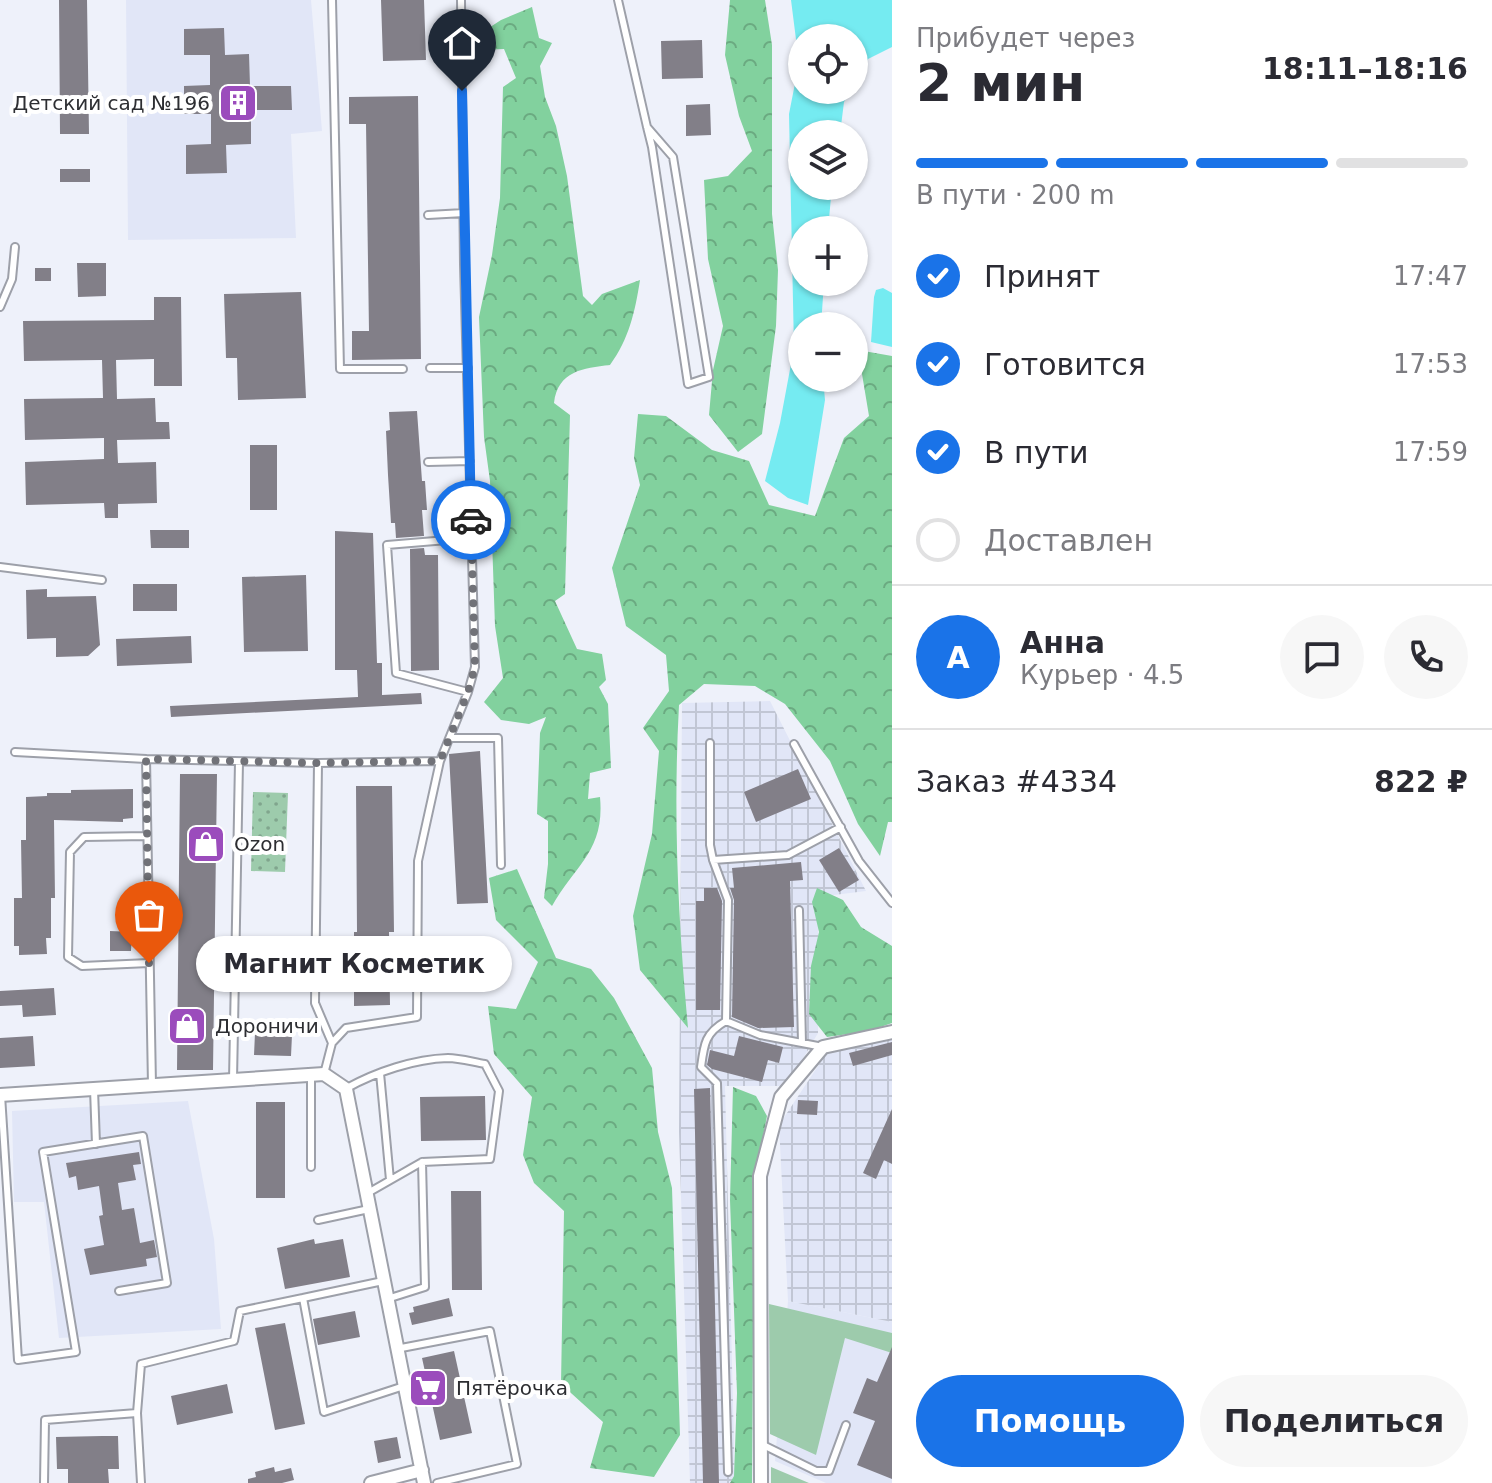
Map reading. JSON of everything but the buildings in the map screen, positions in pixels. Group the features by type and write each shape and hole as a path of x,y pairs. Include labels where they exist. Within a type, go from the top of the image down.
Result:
{"street":[{"path":"761,1483 760,1176 781,1097 823,1047 892,1032"},
{"path":"0,1095 317,1075 346,1089 423,1477 371,1483"}],"lane":[{"path":"332,0 340,369 403,369"},
{"path":"311,1167 317,1075 332,1043 346,1028 417,1017 418,861 440,761 475,667 461,0"},
{"path":"618,0 647,127 652,147 688,384 709,377 673,157 647,127"},
{"path":"428,215 464,213"},
{"path":"0,307 12,279 15,247"},
{"path":"430,368 468,368"},
{"path":"428,462 470,461"},
{"path":"468,692 396,673 387,545 471,538"},
{"path":"0,567 102,580"},
{"path":"450,738 498,738 501,865"},
{"path":"710,743 710,845 728,900 726,1021"},
{"path":"794,744 859,861 892,903"},
{"path":"15,752 239,762 440,761"},
{"path":"146,759 152,1085"},
{"path":"233,1080 239,762"},
{"path":"318,763 315,1003 332,1043"},
{"path":"713,860 788,855 841,827"},
{"path":"147,836 84,837 70,852 68,957 82,966 149,963"},
{"path":"799,910 802,1043"},
{"path":"726,1021 760,1035 823,1047"},
{"path":"726,1021 713,1028 708,1036 701,1067 717,1083 728,1472"},
{"path":"346,1089 366,1077 449,1058 485,1064 499,1091 490,1159 422,1162 366,1194"},
{"path":"380,1073 390,1180"},
{"path":"94,1089 96,1144"},
{"path":"0,1095 18,1360 76,1352 43,1152 143,1136 167,1283 119,1291"},
{"path":"387,1299 425,1287 422,1162"},
{"path":"318,1220 369,1209"},
{"path":"141,1483 137,1413 141,1364 234,1341 240,1311 383,1281"},
{"path":"303,1298 324,1412 404,1386"},
{"path":"396,1349 490,1331 517,1464 437,1483"},
{"path":"44,1483 45,1420 137,1413"},
{"path":"761,1444 816,1471 829,1471 846,1425"}],"shaded area":[{"path":"126,0 311,0 322,131 291,134 296,238 128,240"},
{"path":"770,701 866,891 818,897 818,1033 787,1086 725,1086 735,1483 690,1483 679,1132 682,703"},
{"path":"892,1038 892,1322 788,1301 779,1125 826,1054"},
{"path":"188,1101 214,1239 221,1329 59,1338 44,1202 14,1202 12,1111"},
{"path":"788,1301 892,1322 892,1483 826,1483 775,1461"}],"green space":[{"path":"730,0 765,0 772,45 772,214 778,270 776,326 762,434 738,452 709,415 713,370 723,326 708,259 704,180 728,176 752,151 739,116 725,55"},
{"path":"532,7 539,38 552,43 540,66 545,97 556,126 567,176 583,296 592,305 602,294 640,280 630,325 610,365 573,373 561,384 554,403 570,415 565,594 555,601 577,649 602,654 606,680 599,687 608,704 611,768 590,773 588,799 600,797 598,831 586,856 552,906 544,898 548,821 537,814 540,733 546,717 529,724 501,720 484,702 503,678 495,626 490,481 484,437 479,317 500,198 503,87 516,78 504,49 477,50 478,35 501,20"},
{"path":"868,352 892,356 892,822 888,822 880,856 858,824 830,761 785,704 755,686 704,684 679,705 676,786 678,866 688,1028 640,970 633,916 652,834 659,751 643,728 669,691 666,655 626,626 612,568 640,485 634,458 638,414 666,416 712,450 749,461 769,505 815,516 844,438 869,416 865,392 868,392"},
{"path":"253,792 288,793 285,872 251,871"},
{"path":"517,869 556,958 591,969 614,998 652,1068 658,1132 672,1188 680,1435 654,1477 590,1468 603,1422 561,1384 564,1211 534,1183 523,1155 532,1097 494,1054 488,1006 516,1009 538,962 496,920 489,878"},
{"path":"817,888 843,900 861,927 892,946 892,1023 869,1031 827,1037 809,1014 811,966 819,932 812,902"},
{"path":"733,1087 756,1096 767,1116 754,1183 752,1483 730,1483 734,1476 737,1393 730,1200"},
{"path":"769,1304 892,1333 892,1353 845,1338 816,1455 770,1434"},
{"path":"771,1467 809,1483 771,1483"}],"water":[{"path":"791,0 892,0 892,47 868,59 868,24 794,24"},
{"path":"791,104 844,104 842,120 789,120"},
{"path":"791,200 831,200 829,216 791,216"},
{"path":"883,288 892,293 892,347 871,342 874,297 876,290"},
{"path":"793,296 823,296 822,312 793,312"},
{"path":"788,380 788,392 824,392 808,505 788,498 765,481"}],"way so far":[{"path":"149,963 146,759 318,763 440,761 475,667 471,520"}],"place":[{"name":"Детский сад №196","path":"238,103"},
{"name":"Ozon","path":"206,844"},
{"name":"Магнит Косметик","path":"149,963"},
{"name":"Дороничи","path":"187,1026"},
{"name":"Пятёрочка","path":"428,1388"}],"route":[{"path":"462,91 471,520"}]}
